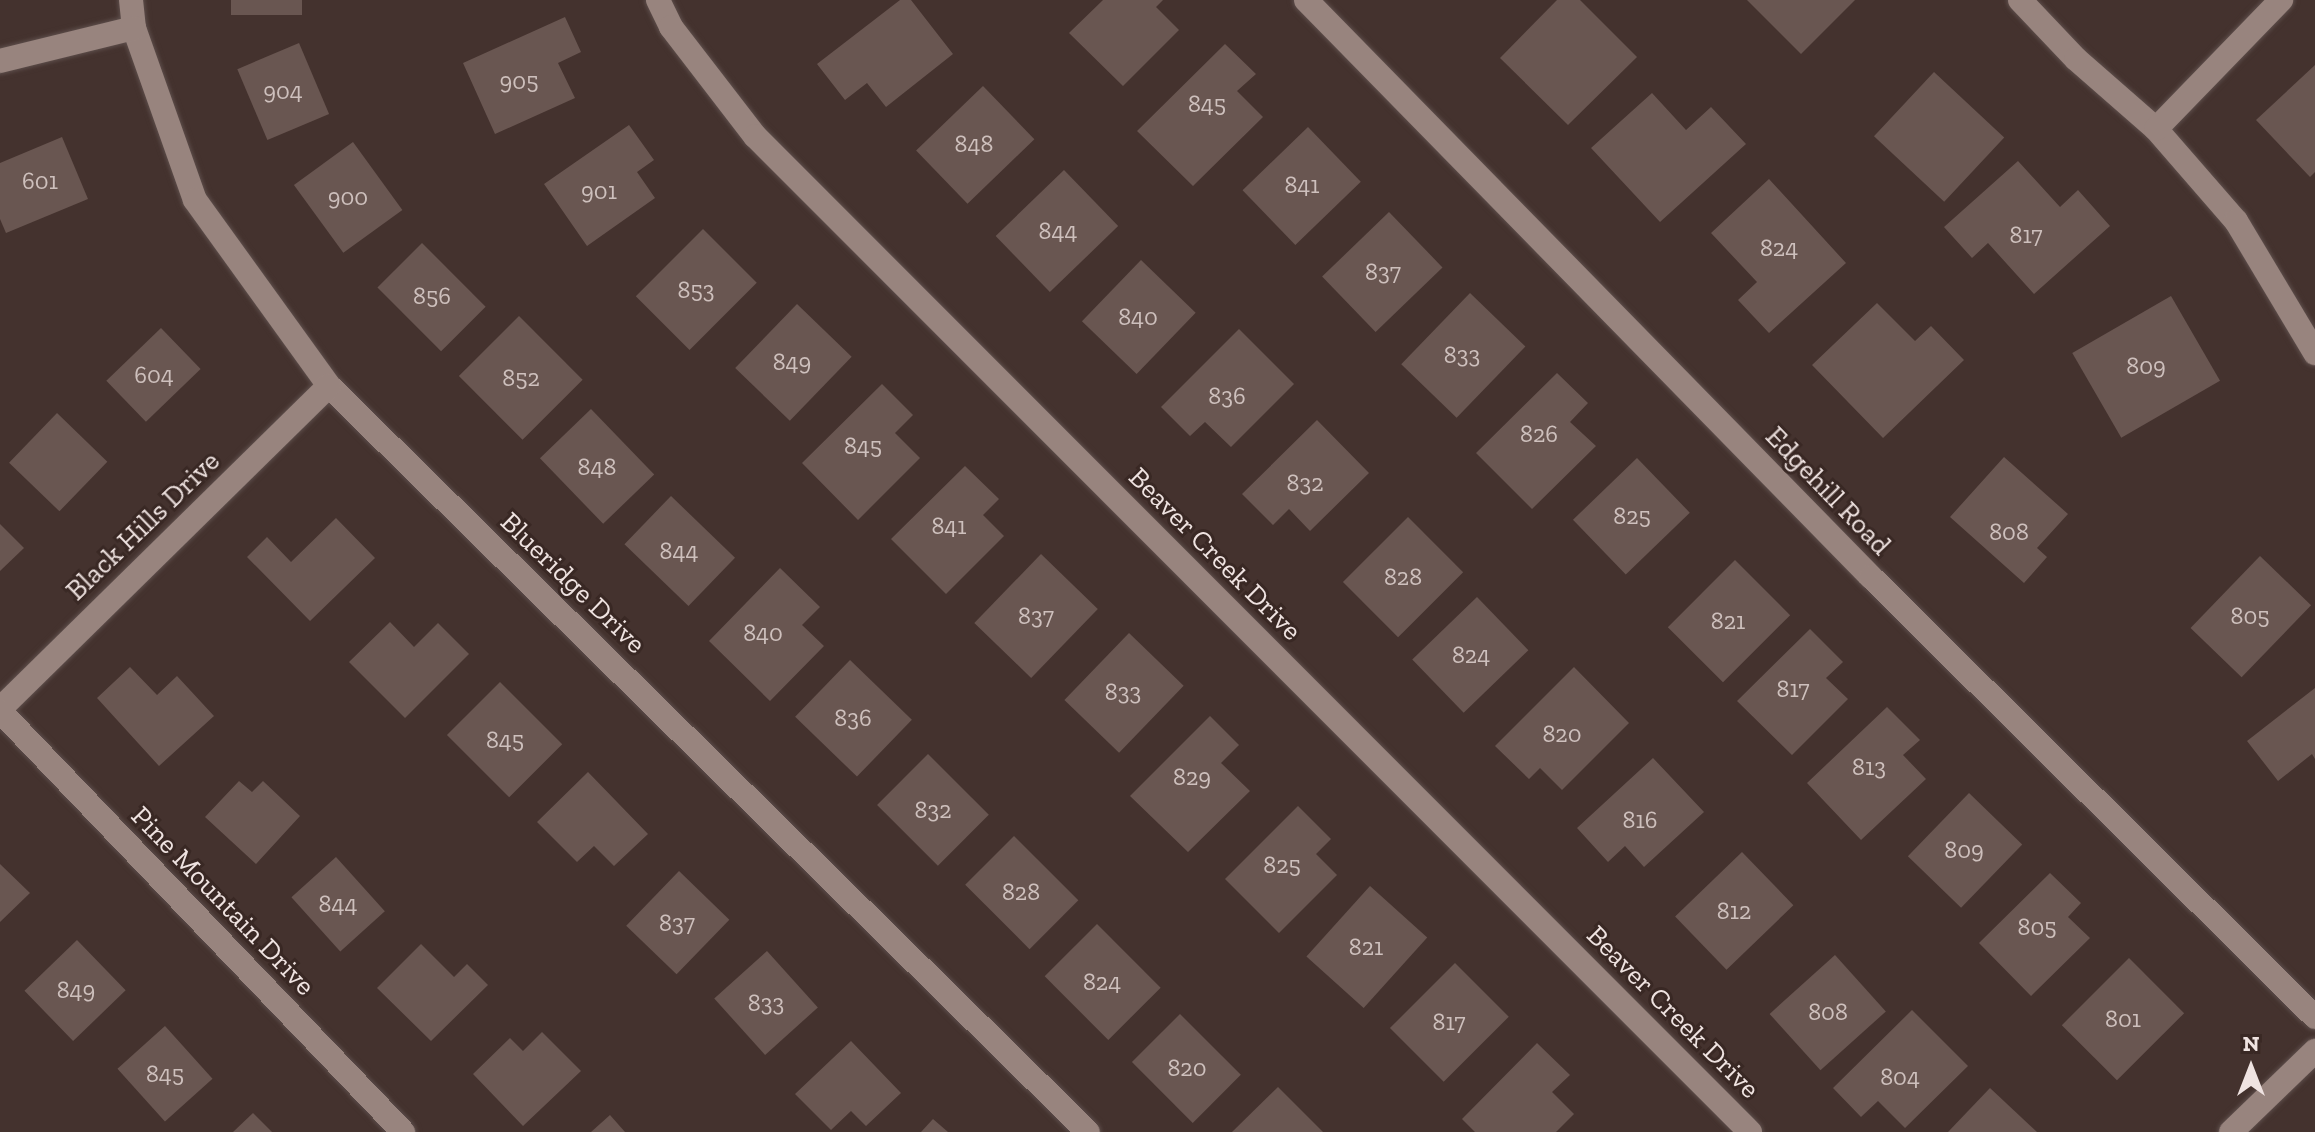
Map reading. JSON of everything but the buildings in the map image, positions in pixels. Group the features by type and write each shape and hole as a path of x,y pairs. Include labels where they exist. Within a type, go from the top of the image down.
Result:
{"street":[{"name":"Blueridge Drive","path":"131,0 134,28 195,200 329,386 1088,1132"},
{"name":"Beaver Creek Drive","path":"658,0 671,27 755,136 1750,1132"},
{"name":"Edgehill Road","path":"1306,0 1871,577 2315,1017"},
{"path":"2020,0 2076,59 2156,129 2236,221 2315,353"},
{"path":"2156,129 2281,0"},
{"path":"0,61 134,28"},
{"name":"Black Hills Drive","path":"0,710 329,386"},
{"name":"Pine Mountain Drive","path":"0,710 403,1132"},
{"path":"2231,1132 2315,1051"}]}
